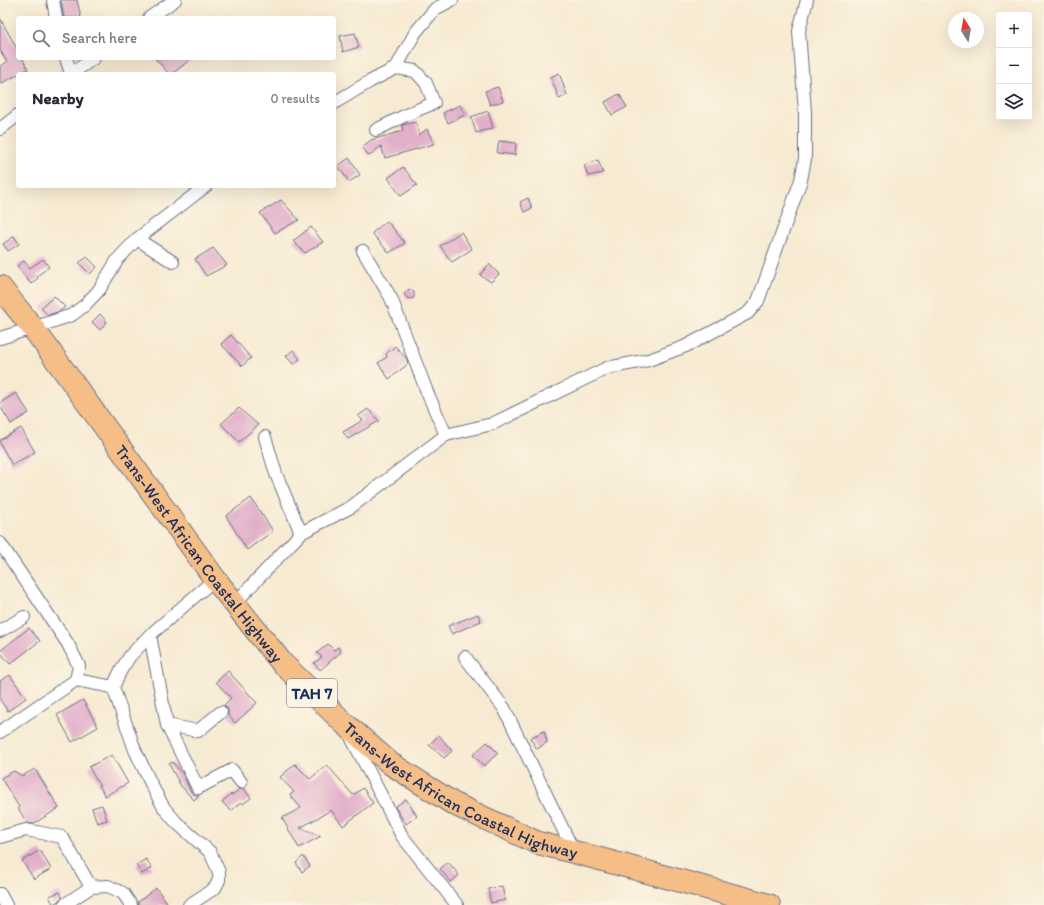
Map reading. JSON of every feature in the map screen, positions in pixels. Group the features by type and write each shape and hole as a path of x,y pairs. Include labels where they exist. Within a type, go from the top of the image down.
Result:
{"highway":[{"name":"Trans-West African Coastal Highway","path":"0,287 33,328 215,579 282,663 344,724 391,764 454,804 538,843 769,905"}],"street":[{"path":"53,0 56,16"},
{"path":"153,16 175,0"},
{"path":"336,102 396,68 415,33 435,9 452,0"},
{"path":"235,603 301,533 350,507 446,435 492,424 607,368 649,360 686,346 748,313 758,301 801,180 805,159 805,112 799,31 807,0"},
{"path":"67,60 70,72"},
{"path":"74,72 91,60"},
{"path":"376,130 434,103 426,83 415,72 396,68"},
{"path":"0,129 16,117"},
{"path":"0,338 72,315 85,305 98,290 118,258 137,239 203,188"},
{"path":"137,239 173,262"},
{"path":"363,251 391,298 427,392 446,435"},
{"path":"265,437 276,474 301,533"},
{"path":"0,544 68,644 79,666 76,680 0,732"},
{"path":"189,905 215,888 219,880 219,872 210,852 177,823 164,808 135,750 114,687 121,670 130,656 150,635 215,579"},
{"path":"0,631 24,617"},
{"path":"150,635 167,725 198,788 232,770 241,782"},
{"path":"465,657 504,708 574,852"},
{"path":"76,680 114,687"},
{"path":"167,725 198,731 221,712"},
{"path":"344,724 402,836 457,905"},
{"path":"0,837 26,830 62,837 91,887"},
{"path":"64,905 91,887 108,886 123,893 131,905"},
{"path":"0,894 6,905"}],"building":[{"path":"61,0 77,0 81,16 64,16"},
{"path":"0,18 16,47 16,60 23,60 28,69 22,72 16,72 16,75 0,84 0,66 7,62 0,50"},
{"path":"355,33 359,47 343,52 340,36"},
{"path":"157,60 190,60 174,72 167,72"},
{"path":"559,73 567,95 559,99 551,77"},
{"path":"498,87 503,101 490,105 485,91"},
{"path":"619,94 627,107 612,115 605,102"},
{"path":"460,105 465,115 448,123 443,113"},
{"path":"488,111 493,128 476,133 471,117"},
{"path":"416,122 419,135 427,129 434,144 385,158 381,146 369,156 362,147 371,140 403,131 402,125"},
{"path":"499,141 516,143 515,155 497,153"},
{"path":"349,158 360,175 349,182 338,166"},
{"path":"598,160 603,173 588,176 584,165"},
{"path":"403,167 417,185 401,196 388,178"},
{"path":"528,198 532,208 524,212 520,202"},
{"path":"281,200 299,220 275,233 260,213"},
{"path":"387,221 405,243 389,253 372,233"},
{"path":"311,227 323,242 305,253 293,241"},
{"path":"461,232 472,249 452,262 440,246"},
{"path":"14,236 19,244 8,251 3,244"},
{"path":"213,248 227,265 206,276 195,259"},
{"path":"87,257 97,267 90,274 79,263"},
{"path":"43,259 49,267 37,276 38,278 31,284 17,266 24,261 30,268"},
{"path":"489,264 499,274 491,282 480,275"},
{"path":"409,289 414,292 414,298 408,299 404,294"},
{"path":"54,296 65,307 60,311 48,315 41,308"},
{"path":"100,314 107,322 100,330 92,322"},
{"path":"231,335 251,358 242,366 221,344"},
{"path":"395,346 407,359 408,364 389,379 378,363 387,357 386,354"},
{"path":"293,350 300,359 293,364 286,356"},
{"path":"16,393 29,413 11,424 0,406 0,403"},
{"path":"239,408 258,425 239,442 221,424"},
{"path":"368,409 379,421 348,439 343,432 363,420 358,416"},
{"path":"21,428 35,452 12,465 0,443 0,440"},
{"path":"251,498 273,531 247,550 226,516"},
{"path":"478,614 481,621 452,634 448,626"},
{"path":"29,628 40,641 10,664 0,651"},
{"path":"328,644 334,650 338,647 341,652 320,670 314,663 322,657 317,653"},
{"path":"228,671 257,703 235,723 228,715 228,710 224,705 231,698 216,682"},
{"path":"10,675 26,698 8,711 0,700 0,681"},
{"path":"83,700 98,727 72,742 57,715"},
{"path":"544,731 547,742 537,749 530,738"},
{"path":"439,735 452,751 444,758 429,745"},
{"path":"487,742 498,753 484,766 473,755"},
{"path":"112,755 128,783 105,796 89,767"},
{"path":"172,762 183,774 191,792 199,795 194,800 181,786 169,764"},
{"path":"295,764 310,779 327,765 353,795 363,788 373,803 343,826 331,810 300,828 321,836 299,848 282,818 301,808 290,795 294,792 280,777"},
{"path":"35,769 59,808 33,824 27,823 1,778 14,771 22,776"},
{"path":"240,789 244,789 251,798 243,804 241,802 231,811 222,802 231,794 232,795"},
{"path":"406,799 417,816 406,824 395,807"},
{"path":"102,805 107,820 97,823 92,808"},
{"path":"40,850 51,869 34,879 22,861"},
{"path":"303,856 310,866 302,872 296,863"},
{"path":"146,859 152,868 142,874 136,865"},
{"path":"448,862 459,875 451,882 440,869"},
{"path":"502,886 505,900 491,903 488,889"},
{"path":"156,888 169,905 138,905 138,902"},
{"path":"60,892 62,897 53,904 49,896"}]}
